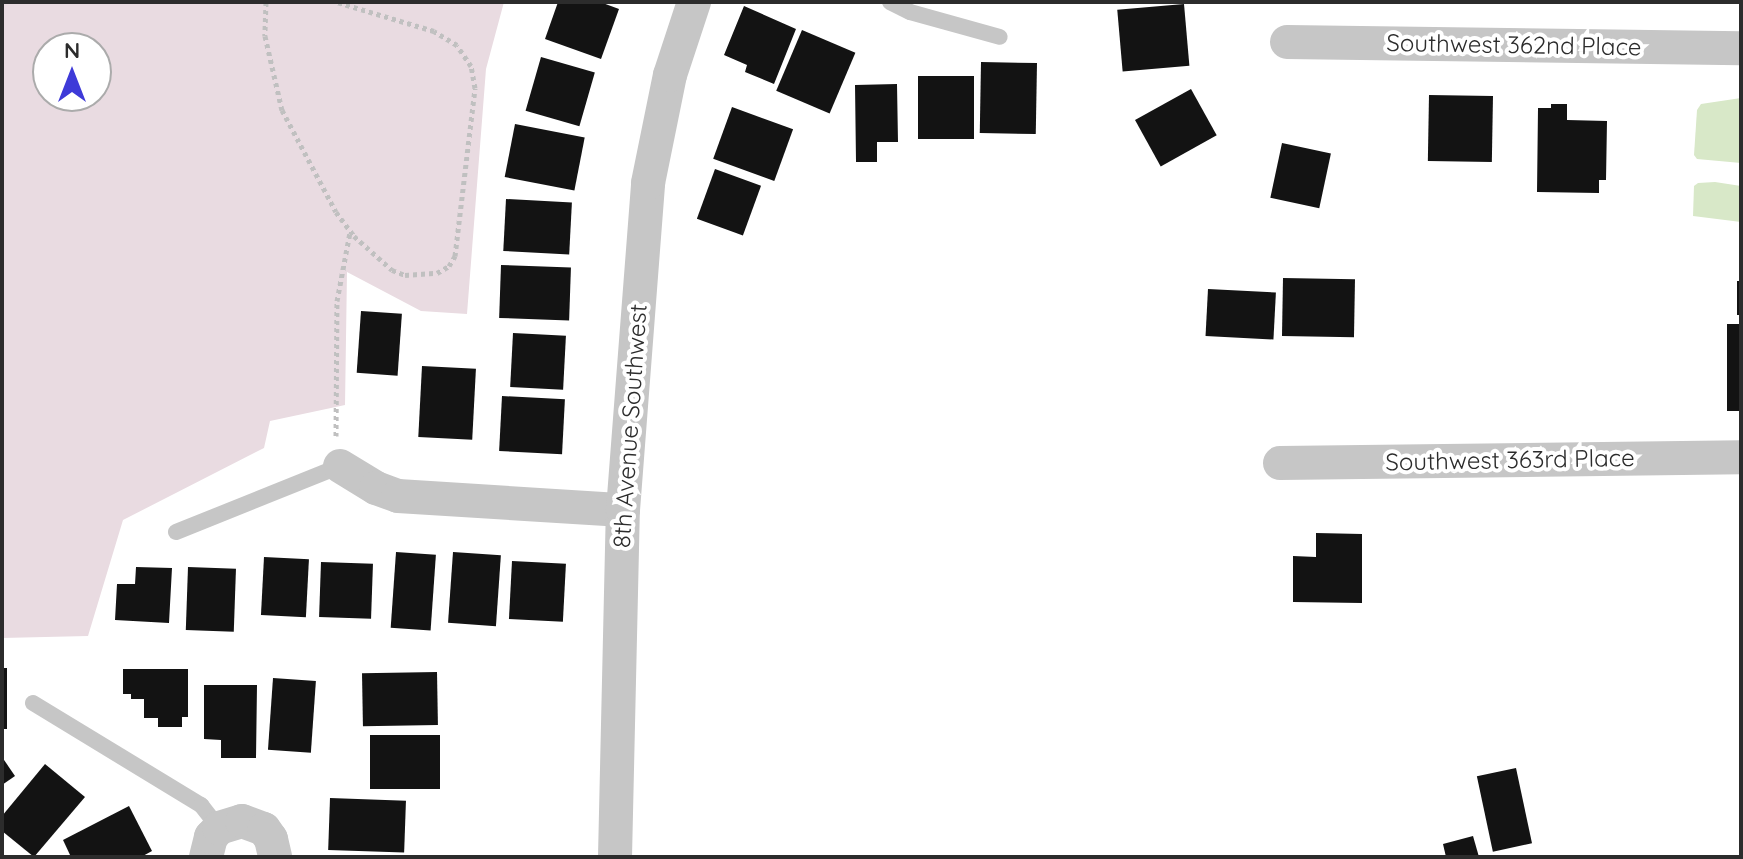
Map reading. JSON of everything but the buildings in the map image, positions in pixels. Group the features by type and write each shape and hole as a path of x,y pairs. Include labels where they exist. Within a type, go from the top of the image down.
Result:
{"street":[{"name":"8th Avenue Southwest","path":"615,857 623,510 648,183 670,75 694,2"},
{"name":"Southwest 362nd Place","path":"1287,42 1741,48"},
{"name":"Southwest 363rd Place","path":"1280,463 1741,457"},
{"path":"340,466 376,488 398,496 623,510"},
{"path":"213,842 230,822 254,823 271,839 275,857"}],"lane":[{"path":"890,2 910,12 1000,37"},
{"path":"176,532 340,466"},
{"path":"33,703 201,805 213,842"}],"path":[{"path":"266,2 265,36 282,110 300,148 350,231 392,270 405,275 437,273 449,266 455,256 475,88 471,66 457,45 434,31 337,2"},
{"path":"340,466 334,399 337,301 350,231"}],"shaded area":[{"path":"2,2 504,2 486,69 467,314 421,311 347,272 345,405 270,421 264,448 123,520 88,636 2,638"},
{"path":"1741,98 1741,163 1697,159 1694,155 1697,110 1701,104"},
{"path":"1715,182 1741,186 1741,222 1693,216 1694,186"}]}
